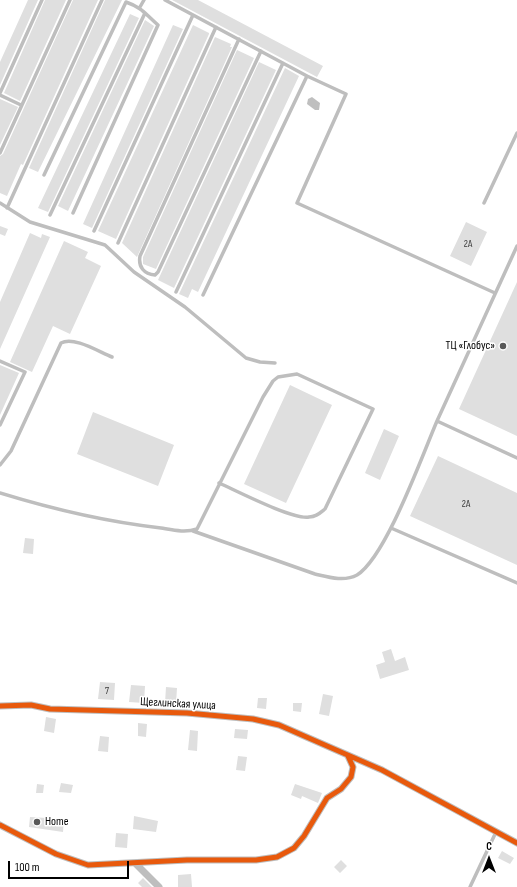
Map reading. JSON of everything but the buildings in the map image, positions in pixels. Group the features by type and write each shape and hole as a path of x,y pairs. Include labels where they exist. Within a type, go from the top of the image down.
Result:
{"street":[{"name":"Щеглинская улица","path":"0,706 31,705 50,708 187,713 253,719 279,725 382,770 517,844"},
{"path":"0,825 71,861 88,866 187,860 256,860 277,857 294,848 304,836 327,798 341,789 351,777 353,767 348,756"},
{"path":"135,863 159,887"}],"lane":[{"path":"21,106 0,94 42,0"},
{"path":"0,153 70,0"},
{"path":"7,208 102,0"},
{"path":"140,7 144,0"},
{"path":"165,0 307,76 346,94 297,203 495,293"},
{"path":"44,175 126,2 140,7 145,14 158,25 73,213"},
{"path":"50,215 145,14"},
{"path":"94,232 193,15"},
{"path":"118,243 216,27"},
{"path":"239,39 140,256 138,263 140,268 150,274 155,275 158,272 261,51"},
{"path":"176,292 283,63"},
{"path":"203,296 307,76"},
{"path":"484,203 517,133"},
{"path":"0,203 30,222 105,245 134,272 185,307 246,358 275,363"},
{"path":"192,531 315,574 333,578 348,578 357,574 367,565 391,528 437,421 517,246"},
{"path":"0,465 11,451 61,343 65,340 76,342 112,357"},
{"path":"0,368 1,362 25,372 0,425"},
{"path":"0,493 22,500 138,526 188,532 197,529 219,483 263,397 273,381 278,377 297,374 373,409 325,509 316,516 308,518 294,515 219,483"},
{"path":"437,421 517,458"},
{"path":"391,528 517,583"},
{"path":"470,887 496,832"}],"shaded area":[{"path":"312,97 320,103 319,110 315,110 307,104 308,99"}],"cycle path":[{"path":"0,706 31,705 50,709 187,713 253,719 279,725 382,770 517,843"},
{"path":"0,825 56,854 88,865 187,860 256,860 277,857 294,848 304,836 327,798 341,789 351,777 353,767 348,756"}],"place":[{"name":"ТЦ «Глобус»","path":"503,346"},
{"name":"Home","path":"37,822"}]}
